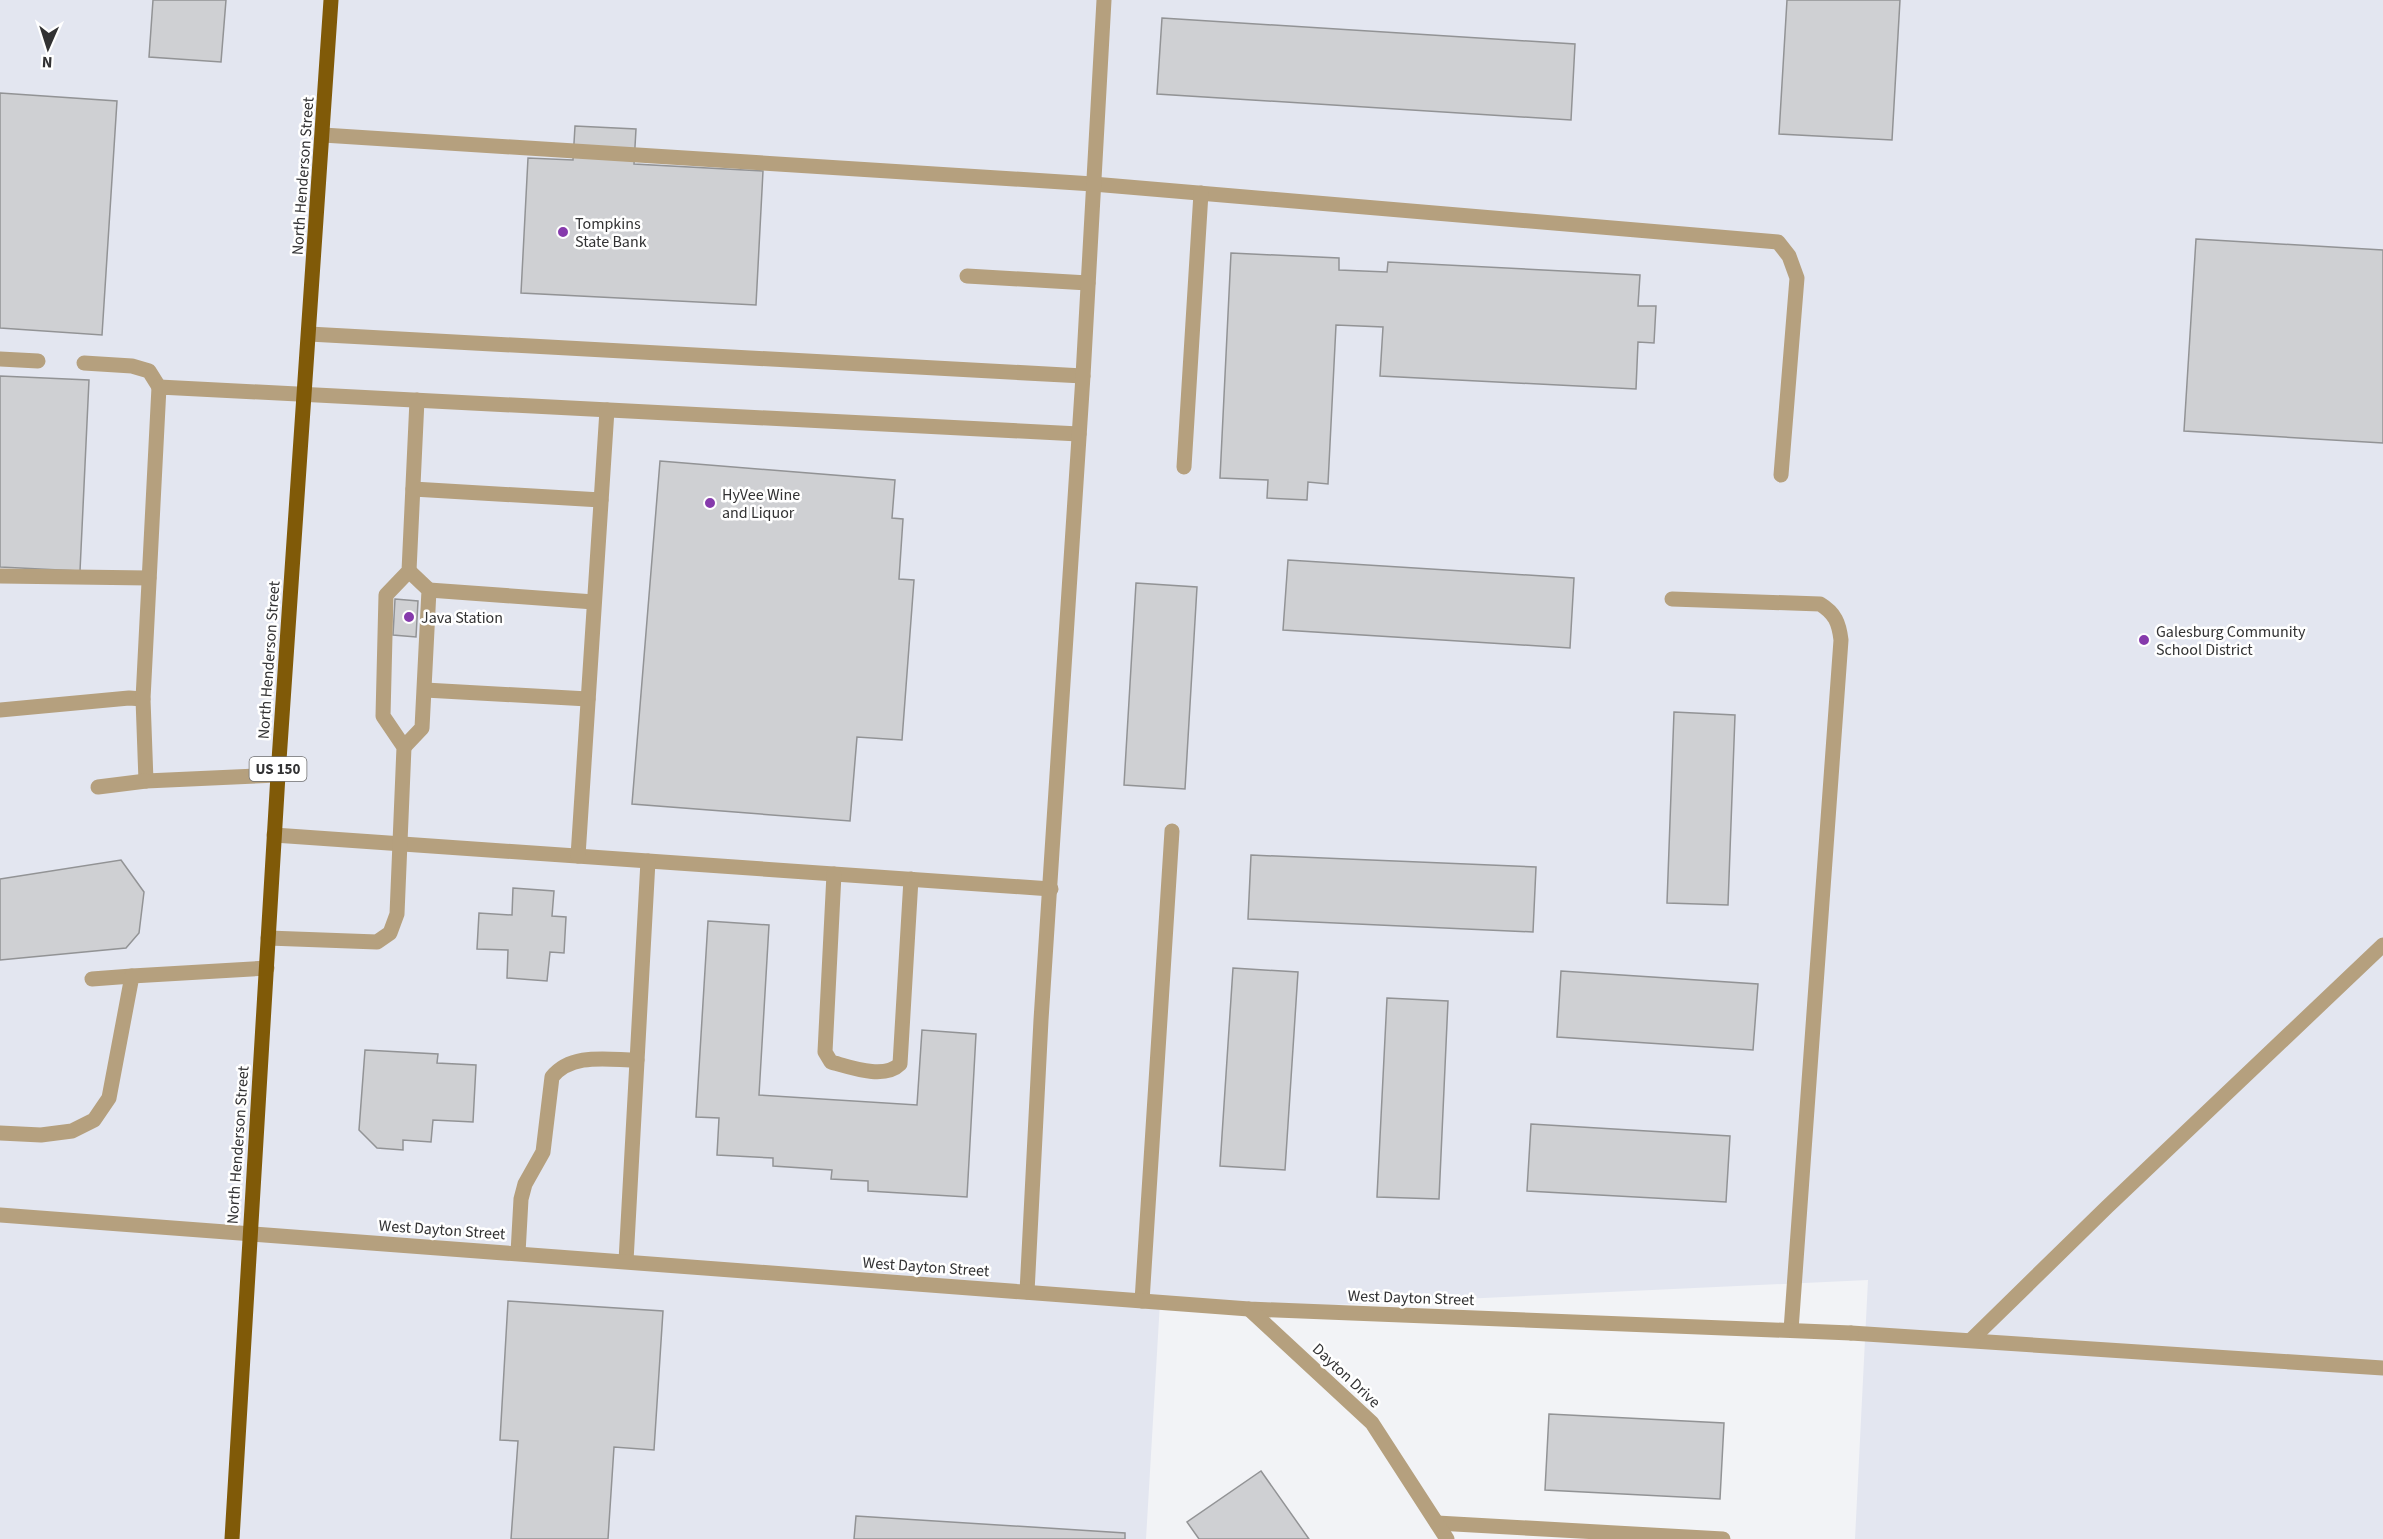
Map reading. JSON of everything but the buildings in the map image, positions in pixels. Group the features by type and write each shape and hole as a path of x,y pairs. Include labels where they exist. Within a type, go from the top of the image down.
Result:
{"main road":[{"name":"North Henderson Street","path":"232,1539 274,835 331,0"}],"street":[{"path":"1027,1292 1041,1020 1083,376 1104,0"},
{"path":"323,135 1094,184 1778,242 1789,256 1797,278 1781,475"},
{"path":"1184,467 1201,193"},
{"path":"967,276 1088,283"},
{"path":"309,334 1083,376"},
{"path":"0,359 38,361"},
{"path":"84,363 132,366 149,371 159,387 143,699 146,781"},
{"path":"159,387 1079,434"},
{"path":"268,938 377,942 390,933 397,914 404,747 383,716 386,595 408,571 417,400"},
{"path":"578,856 607,410"},
{"path":"413,489 601,500"},
{"path":"408,571 429,590 594,602"},
{"path":"0,576 149,578"},
{"path":"404,747 422,728 429,590"},
{"path":"1672,599 1820,604 1831,610 1839,624 1841,640 1791,1330"},
{"path":"425,690 588,699"},
{"path":"0,710 129,698 143,699"},
{"path":"98,787 146,781 278,776"},
{"path":"1142,1301 1172,831"},
{"path":"274,835 1051,889"},
{"path":"626,1261 648,861"},
{"path":"834,874 825,1052 831,1062 857,1069 883,1072 894,1070 900,1064 911,879"},
{"path":"1971,1340 2115,1199 2383,945"},
{"path":"92,979 267,968"},
{"path":"0,1133 41,1136 72,1131 94,1120 109,1098 132,976"},
{"path":"518,1253 521,1199 525,1184 543,1152 552,1077 559,1068 572,1061 637,1060"},
{"name":"West Dayton Street","path":"0,1215 1249,1309 1851,1333 2383,1368"},
{"name":"Dayton Drive","path":"1249,1309 1372,1423 1447,1539"},
{"path":"1437,1523 1723,1539"}],"shaded area":[{"path":"0,0 2383,0 2383,1539 1855,1539 1868,1280 1249,1309 1160,1302 1146,1539 0,1539"}],"place":[{"name":"Tompkins State Bank","path":"563,232"},
{"name":"HyVee Wine and Liquor","path":"710,503"},
{"name":"Java Station","path":"409,617"},
{"name":"Galesburg Community School District","path":"2144,640"}]}
